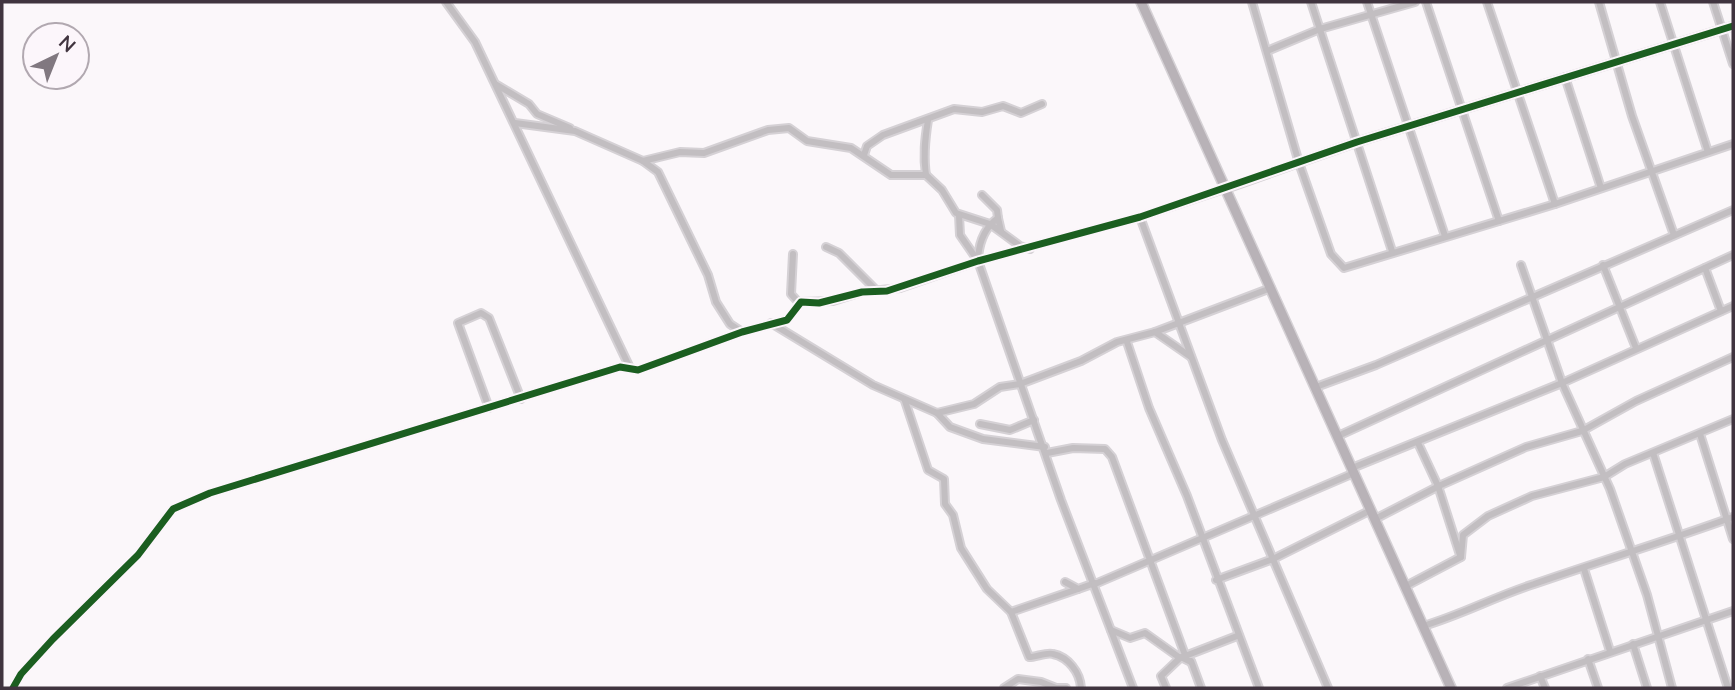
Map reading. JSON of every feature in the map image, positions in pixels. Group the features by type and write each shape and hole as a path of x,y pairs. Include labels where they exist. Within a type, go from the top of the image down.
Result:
{"main road":[{"path":"1141,2 1451,688"}],"street":[{"path":"446,2 468,29 631,368"},
{"path":"1252,2 1299,163 1331,254 1340,266 1348,268 1392,251 1555,204 1733,144"},
{"path":"1311,2 1392,251"},
{"path":"1367,2 1445,236"},
{"path":"1267,51 1320,29 1415,2"},
{"path":"1426,2 1499,221"},
{"path":"1487,2 1515,93 1555,204"},
{"path":"1599,2 1651,173 1674,235"},
{"path":"1660,2 1708,152"},
{"path":"1713,2 1733,64"},
{"path":"793,254 790,294 799,303 833,301 900,288 978,261 1140,217 1357,142 1733,26"},
{"path":"1565,77 1601,188"},
{"path":"496,85 529,104 537,114 550,117 643,161 663,179 670,202 708,275 713,296 730,324 742,332"},
{"path":"864,155 867,146 883,135 954,109 982,112 1003,106 1021,113 1042,104"},
{"path":"928,120 928,142 922,154 926,175 942,190 959,215 960,234 978,261 1020,384 1046,450 1061,500 1133,688"},
{"path":"515,123 575,131"},
{"path":"643,161 680,152 704,153 754,134 782,129 792,130 807,141 846,147 864,155 891,175 926,175"},
{"path":"982,195 998,210 1001,231"},
{"path":"1316,387 1376,365 1733,210"},
{"path":"959,215 990,224 1030,249"},
{"path":"1140,217 1191,357 1254,515 1328,688"},
{"path":"978,261 982,237 990,224 998,218"},
{"path":"826,247 839,253 877,291"},
{"path":"1338,436 1733,255"},
{"path":"1521,265 1562,383 1604,477 1632,552 1659,636 1672,688"},
{"path":"1603,265 1636,348"},
{"path":"1705,268 1721,311"},
{"path":"937,413 974,404 1000,387 1020,384 1081,361 1117,342 1127,342 1271,288"},
{"path":"13,688 53,639 138,555 173,509 210,493 307,461 317,462 397,434 521,399 620,367 638,370 742,332 790,318 799,303"},
{"path":"1011,612 1095,584 1353,470 1562,383 1733,306"},
{"path":"489,408 458,323 481,313 489,318 521,399"},
{"path":"771,323 796,341 905,401 937,413 950,427 983,439 1046,450 1073,447 1107,450 1120,476 1186,655 1201,688"},
{"path":"1155,332 1191,357"},
{"path":"1127,342 1149,408 1202,536 1216,580 1232,613 1237,636 1259,688"},
{"path":"1216,580 1273,559 1526,447 1582,431 1636,401 1733,357"},
{"path":"905,401 928,470 944,479 945,504 953,515 961,548 987,589 1011,612 1029,657 1052,654 1065,658 1076,672 1081,688"},
{"path":"1461,556 1464,535 1488,516 1532,496 1604,477 1733,419"},
{"path":"980,424 1010,430 1034,420"},
{"path":"1700,434 1730,518 1733,539"},
{"path":"1418,443 1438,486 1461,556"},
{"path":"1653,453 1728,688"},
{"path":"1423,625 1453,617 1535,583 1584,569 1730,518"},
{"path":"1406,586 1461,556"},
{"path":"1584,569 1611,651"},
{"path":"1065,582 1078,589"},
{"path":"1507,688 1733,611"},
{"path":"1111,629 1130,638 1144,633 1186,655"},
{"path":"1166,688 1161,676 1186,655 1237,636"},
{"path":"1633,644 1647,688"},
{"path":"1588,659 1598,688"},
{"path":"1540,676 1545,688"},
{"path":"1004,688 1018,678 1066,688"}],"cycle path":[{"path":"13,688 21,674 53,639 138,555 173,509 210,493 620,367 638,370 742,332 787,320 801,302 819,303 862,292 887,291 978,261 1140,217 1357,142 1733,26"}]}
